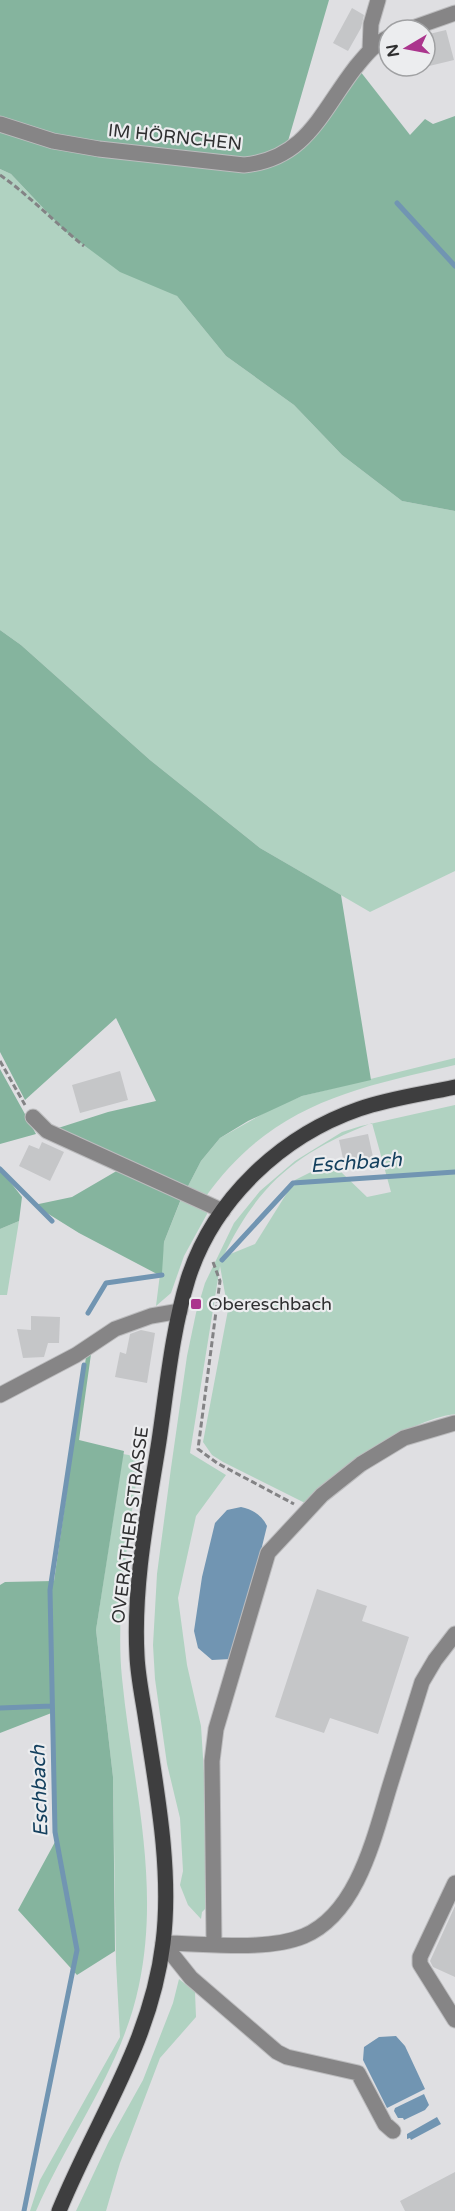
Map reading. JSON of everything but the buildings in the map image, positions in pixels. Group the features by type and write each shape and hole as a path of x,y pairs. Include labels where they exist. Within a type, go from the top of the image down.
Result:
{"main road":[{"name":"OVERATHER STRASSE","path":"59,2211 131,2060 151,2004 163,1943 164,1860 137,1657 138,1599 145,1533 180,1311 189,1277 205,1241 236,1194 259,1170 293,1142 316,1128 361,1108 455,1087"}],"street":[{"path":"370,50 371,24 378,0"},
{"path":"437,20 455,14"},
{"path":"370,50 377,45"},
{"name":"IM HÖRNCHEN","path":"0,124 53,141 99,149 244,165 263,163 290,151 310,131 370,50"},
{"path":"33,1117 47,1131 223,1211"},
{"path":"0,1395 76,1355 115,1329 151,1316 180,1311"},
{"path":"214,1944 212,1761 216,1729 268,1553 322,1495 361,1464 404,1438 455,1423"},
{"path":"163,1943 254,1945 287,1941 304,1936 324,1925 339,1910 367,1858 422,1682 455,1634"},
{"path":"455,1882 420,1957 420,1964 455,2020"},
{"path":"163,1943 191,1977 277,2052 287,2057 358,2073 385,2124 393,2131"}],"path":[{"path":"0,175 18,187 57,225 84,246"},
{"path":"0,1061 22,1102 33,1117"},
{"path":"205,1241 220,1281 198,1449 217,1463 307,1511"}],"green space":[{"path":"0,0 329,0 286,148 246,160 95,144 0,119"},
{"path":"360,71 410,135 425,119 433,124 455,116 455,511 402,501 342,455 294,405 226,356 177,296 120,272 65,231 11,174 0,169 0,129 263,167"},
{"path":"0,169 11,174 65,231 177,296 226,356 294,405 342,455 402,501 455,511 455,871 370,912 260,848 150,760 21,645 0,630"},
{"path":"0,630 21,645 150,760 260,848 341,895 371,1080 302,1096 248,1121 220,1138 201,1161 186,1190 52,1130 108,1112 156,1101 116,1018 25,1100 0,1052"},
{"path":"455,1058 455,1065 381,1083 315,1106 285,1122 256,1142 229,1167 204,1199 186,1190 201,1161 220,1138 275,1107 302,1096"},
{"path":"0,1069 36,1134 0,1144"},
{"path":"455,1105 455,1414 435,1418 395,1437 357,1462 307,1504 223,1462 212,1455 203,1442 228,1310 220,1266 190,1453 226,1475 196,1516 178,1598 187,1665 201,1726 205,1789 207,1907 202,1912 201,1919 188,1905 180,1885 183,1871 180,1818 167,1764 155,1679 153,1645 157,1574 187,1356 196,1313 205,1283 234,1223 260,1191 295,1161 342,1132 369,1124 322,1146 282,1174 250,1209 223,1257 255,1244 295,1180 321,1167 341,1172 367,1197 391,1192 372,1124"},
{"path":"0,1169 22,1197 19,1221 0,1229"},
{"path":"120,1169 181,1199 164,1242 162,1273 157,1274 79,1233 34,1205 72,1197"},
{"path":"182,1197 207,1211 207,1214 184,1256 171,1293 156,1306 164,1242"},
{"path":"19,1221 7,1295 0,1295 0,1229"},
{"path":"92,1347 79,1440 124,1451 96,1630 113,1777 115,1951 77,1975 18,1910 55,1842 54,1712 0,1733 0,1585 5,1582 54,1581 87,1350"},
{"path":"123,1454 140,1457 122,1596 120,1652 146,1869 145,1946 139,1985 131,2015 108,2073 36,2211 30,2211 40,2180 120,2037 116,1962 113,1777 96,1630"},
{"path":"179,1979 195,1992 196,2017 160,2058 120,2163 106,2211 76,2211 109,2141 143,2080 173,2003"}],"water":[{"path":"241,1507 256,1513 267,1526 237,1649 231,1659 212,1660 198,1648 194,1631 202,1577 215,1523 227,1510"},
{"path":"396,2036 405,2046 425,2089 387,2108 363,2060 364,2047 379,2037"},
{"path":"424,2094 429,2105 425,2110 404,2120 398,2118 394,2111 395,2108"},
{"path":"437,2117 441,2124 411,2140 407,2139 407,2134"}],"waterway":[{"path":"397,203 455,266"},
{"path":"0,1169 52,1221"},
{"name":"Eschbach","path":"222,1260 293,1183 455,1172"},
{"name":"Eschbach","path":"88,1313 106,1283 162,1275"},
{"name":"Eschbach","path":"24,2211 77,1950 55,1832 50,1590 84,1365"},
{"path":"0,1708 52,1706"}],"place":[{"name":"Obereschbach","path":"196,1304"}]}
